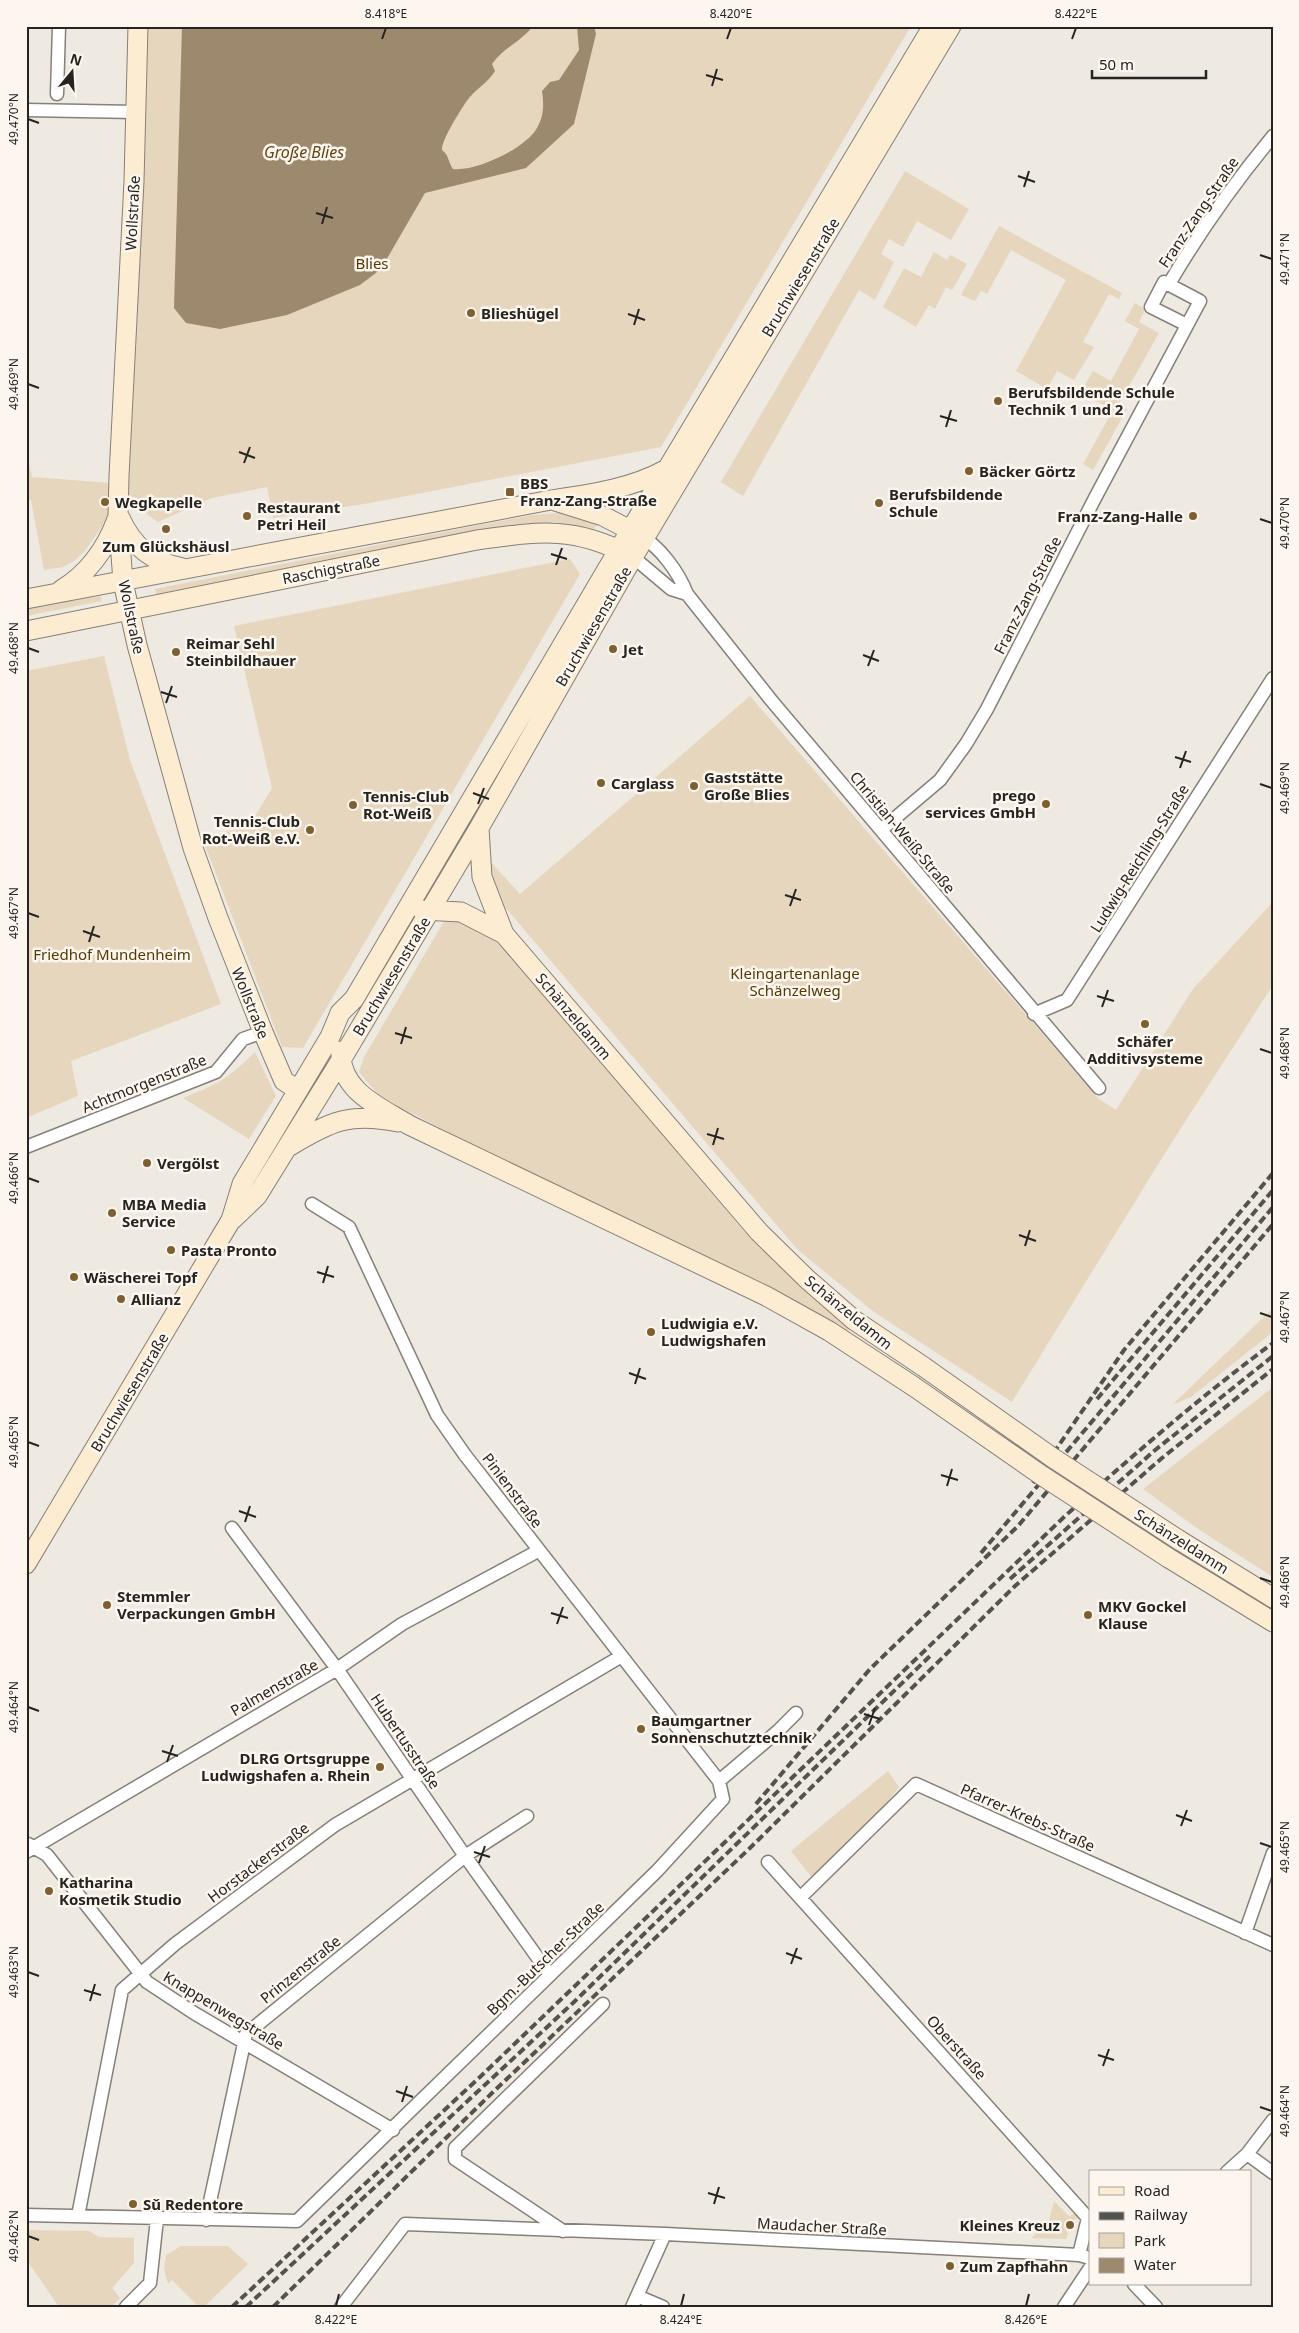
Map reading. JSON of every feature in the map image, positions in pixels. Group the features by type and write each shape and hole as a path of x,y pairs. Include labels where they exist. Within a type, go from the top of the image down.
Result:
{"main road":[{"name":"Wollstraße","path":"138,26 136,112 118,515 123,582 193,848 218,918 284,1081 298,1090"},
{"name":"Bruchwiesenstraße","path":"637,534 667,469 933,26"},
{"name":"Bruchwiesenstraße","path":"26,1564 231,1220 242,1184 330,1037 340,1012 354,999 405,912 951,26"},
{"path":"551,500 616,490 647,480 667,469"},
{"name":"Raschigstraße","path":"26,600 551,500 603,516 637,534"},
{"path":"118,515 126,533 147,556 168,565 192,569"},
{"path":"54,594 75,582 95,561 112,534 118,515"},
{"name":"Raschigstraße","path":"26,631 476,540 533,532 562,532 588,536 626,553"},
{"name":"Bruchwiesenstraße","path":"231,1220 257,1196 341,1060 479,828 626,553"},
{"name":"Schänzeldamm","path":"479,828 484,882 504,934 759,1232 807,1279 854,1320 1053,1458 1179,1540 1273,1598"},
{"name":"Schänzeldamm","path":"405,912 431,909 461,912 504,934"},
{"name":"Schänzeldamm","path":"354,999 342,1036 341,1060 351,1086 362,1096 409,1125 766,1296 829,1331 1167,1557 1273,1622"},
{"name":"Schänzeldamm","path":"287,1148 322,1128 341,1120 361,1117 409,1125"}],"street":[{"path":"57,94 59,26"},
{"path":"26,110 136,112"},
{"name":"Franz-Zang-Straße","path":"1170,284 1193,242 1233,184 1273,136"},
{"name":"Franz-Zang-Straße","path":"881,830 940,780 966,744 987,709 1095,498 1187,326 1200,301 1164,282 1151,307 1187,326"},
{"name":"Christian-Weiß-Straße","path":"637,534 681,578 687,594 771,700 1034,1014 1099,1088"},
{"name":"Christian-Weiß-Straße","path":"626,553 671,589 687,594"},
{"name":"Ludwig-Reichling-Straße","path":"1034,1014 1067,1000 1108,938 1209,775 1273,678"},
{"name":"Achtmorgenstraße","path":"26,1147 216,1072 243,1039 263,1032"},
{"name":"Pinienstraße","path":"312,1204 348,1227 437,1415 538,1551 719,1781"},
{"name":"Hubertusstraße","path":"232,1528 337,1669 465,1856 550,1975"},
{"name":"Palmenstraße","path":"29,1847 337,1669 402,1624 538,1551"},
{"name":"Horstackerstraße","path":"78,2216 122,1990 175,1944 335,1825 620,1656"},
{"path":"719,1781 778,1732 796,1713"},
{"name":"Bgm.-Butscher-Straße","path":"206,2220 297,2221 393,2130 657,1871 723,1799 719,1781"},
{"name":"Pfarrer-Krebs-Straße","path":"801,1897 916,1784 1273,1945"},
{"name":"Prinzenstraße","path":"243,2040 246,2034 465,1856 527,1816"},
{"name":"Knappenwegstraße","path":"29,1847 47,1855 140,1975 194,2014 243,2040 393,2130"},
{"path":"1245,1933 1273,1853"},
{"name":"Oberstraße","path":"768,1862 1088,2218 1085,2256"},
{"path":"563,2231 455,2159 455,2148 603,2004"},
{"path":"26,2215 206,2220 243,2040"},
{"path":"1229,2170 1247,2154 1273,2120"},
{"path":"1247,2154 1273,2172"},
{"path":"126,2307 150,2283 156,2219"},
{"name":"Maudacher Straße","path":"341,2307 405,2224 665,2234 1085,2256"},
{"path":"663,2307 635,2301 665,2234"},
{"path":"1064,2307 1089,2270"},
{"path":"1136,2286 1156,2307"}],"green space":[{"name":"Blies","path":"145,26 911,26 661,447 370,503 273,518 267,487 212,498 158,522 134,505 127,503"},
{"path":"905,171 969,209 951,240 917,221 903,247 889,239 881,254 894,262 875,300 859,290 743,496 721,482"},
{"path":"999,226 1122,293 1119,299 1109,294 1083,342 1094,347 1074,380 1057,371 1047,389 1016,371 1066,280 1011,250 987,294 981,291 975,301 961,295"},
{"path":"934,252 947,260 950,255 967,264 952,290 946,287 935,309 929,305 916,327 883,307 904,268 921,277"},
{"path":"1135,303 1145,309 1139,322 1159,333 1119,404 1127,409 1093,470 1083,464 1113,410 1081,392 1093,371 1111,381 1139,329 1125,321"},
{"path":"26,451 32,477 111,483 110,515 84,552 74,561 63,567 44,570 31,500 26,500"},
{"path":"560,513 599,521 593,531 556,522 467,533 157,597 155,589 532,515"},
{"name":"Tennis-Club Rot-Weiß","path":"570,559 580,574 303,1048 282,1047 203,840 251,823 272,788 234,626"},
{"path":"101,596 102,601 26,616 26,608"},
{"name":"Friedhof Mundenheim","path":"104,656 130,760 221,1004 71,1061 78,1096 26,1118 26,671"},
{"name":"Kleingartenanlage Schänzelweg","path":"750,696 1099,1099 1116,1110 1193,989 1273,902 1273,985 1165,1153 1012,1402 874,1312 798,1250 474,871 486,857 520,894"},
{"path":"446,918 467,922 494,933 743,1230 851,1329 847,1331 747,1276 499,1158 380,1097 359,1072 364,1057"},
{"path":"255,1052 276,1096 249,1139 183,1098 222,1080"},
{"path":"1273,1308 1273,1332 1191,1397 1172,1405"},
{"path":"1273,1387 1273,1577 1201,1531 1143,1489"},
{"path":"888,1771 899,1787 873,1820 813,1879 791,1851"},
{"path":"1054,2201 1069,2216 1075,2213 1079,2218 1068,2222 1065,2227 1068,2234 1066,2239 1032,2238 1041,2227 1048,2225"},
{"path":"26,2230 89,2231 99,2237 134,2238 134,2263 112,2288 120,2298 111,2307 59,2307 26,2259"},
{"path":"181,2246 228,2246 248,2264 204,2307 199,2307 172,2280 168,2284 164,2269 166,2255"}],"water":[{"name":"Große Blies","path":"182,26 533,26 524,36 496,58 492,64 495,71 469,98 451,126 444,140 442,150 453,169 474,167 499,158 531,136 537,128 542,114 542,91 550,82 559,80 579,50 577,26 594,26 596,34 574,124 526,168 425,193 381,269 360,285 287,315 220,329 186,323 174,308"}],"railway":[{"path":"1033,1483 1124,1350 1273,1173"},
{"path":"1097,1399 1273,1190"},
{"path":"981,1553 1273,1207"},
{"path":"756,1804 870,1669 1018,1526 1273,1224"},
{"path":"232,2307 480,2077 1064,1517 1167,1427 1273,1343"},
{"path":"1010,1579 1154,1451 1273,1356"},
{"path":"273,2307 492,2093 750,1848 1015,1586 1162,1458 1273,1369"},
{"path":"246,2307 574,2002 931,1655"}],"place":[{"name":"Blieshügel","path":"471,313"},
{"name":"Berufsbildende Schule Technik 1 und 2","path":"998,401"},
{"name":"Bäcker Görtz","path":"969,471"},
{"name":"BBS Franz-Zang-Straße","path":"510,492"},
{"name":"Wegkapelle","path":"105,502"},
{"name":"Berufsbildende Schule","path":"879,503"},
{"name":"Restaurant Petri Heil","path":"247,516"},
{"name":"Franz-Zang-Halle","path":"1193,516"},
{"name":"Zum Glückshäusl","path":"166,529"},
{"name":"Jet","path":"613,649"},
{"name":"Reimar Sehl Steinbildhauer","path":"176,652"},
{"name":"Carglass","path":"601,783"},
{"name":"Gaststätte Große Blies","path":"694,786"},
{"name":"prego services GmbH","path":"1046,804"},
{"name":"Tennis-Club Rot-Weiß","path":"353,805"},
{"name":"Tennis-Club Rot-Weiß e.V.","path":"310,830"},
{"name":"Schäfer Additivsysteme","path":"1145,1024"},
{"name":"Vergölst","path":"147,1163"},
{"name":"MBA Media Service","path":"112,1213"},
{"name":"Pasta Pronto","path":"171,1250"},
{"name":"Wäscherei Topf","path":"74,1277"},
{"name":"Allianz","path":"121,1299"},
{"name":"Ludwigia e.V. Ludwigshafen","path":"651,1332"},
{"name":"Stemmler Verpackungen GmbH","path":"107,1605"},
{"name":"MKV Gockel Klause","path":"1088,1615"},
{"name":"Baumgartner Sonnenschutztechnik","path":"641,1729"},
{"name":"DLRG Ortsgruppe Ludwigshafen a. Rhein","path":"380,1767"},
{"name":"Katharina Kosmetik Studio","path":"49,1891"},
{"name":"Sǔ Redentore","path":"133,2204"},
{"name":"Kleines Kreuz","path":"1070,2225"},
{"name":"Zum Zapfhahn","path":"950,2266"}]}
